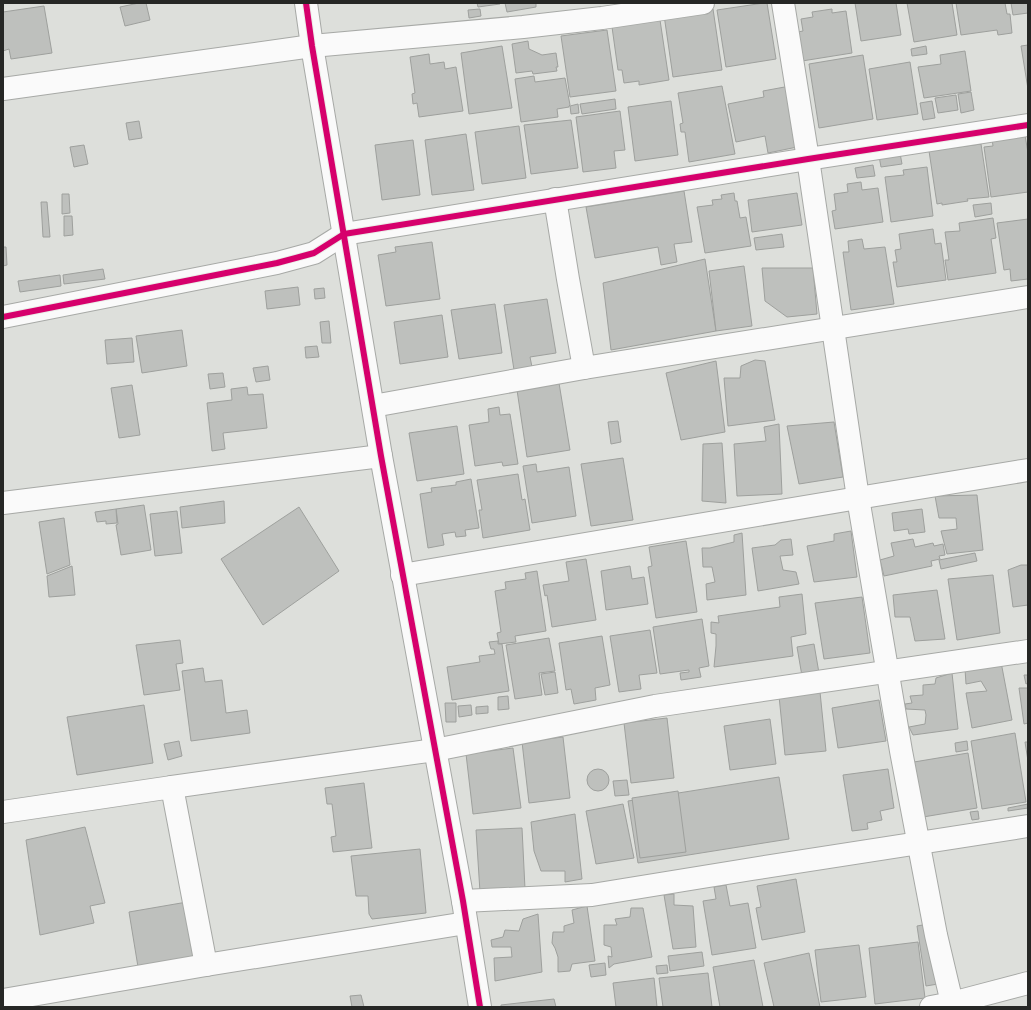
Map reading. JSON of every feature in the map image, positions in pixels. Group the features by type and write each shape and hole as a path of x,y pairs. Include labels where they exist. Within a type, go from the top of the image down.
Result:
{"street":[{"path":"306,3 381,456 463,902 480,1007"},
{"path":"3,89 312,46 523,27 602,18 703,3"},
{"path":"783,3 834,328 858,498 901,751 920,843 936,935 952,1003"},
{"path":"3,317 277,263 314,254 344,234 555,199 1028,125"},
{"path":"555,199 584,368"},
{"path":"373,406 584,368 1028,297"},
{"path":"3,503 381,456"},
{"path":"402,575 1028,470"},
{"path":"3,812 435,750 655,706 1028,651"},
{"path":"172,787 206,964"},
{"path":"463,902 592,895 1028,826"},
{"path":"3,1000 206,964 466,923"},
{"path":"931,1007 1028,983"}],"building":[{"path":"146,3 150,20 125,26 120,7"},
{"path":"477,3 500,3 500,4 478,7"},
{"path":"505,3 536,3 536,7 507,12"},
{"path":"767,3 776,59 726,67 717,10"},
{"path":"855,3 896,3 901,35 861,41"},
{"path":"907,3 952,3 957,35 914,42"},
{"path":"956,3 1005,3 1007,14 1010,14 1012,33 998,35 997,30 961,35"},
{"path":"1011,3 1028,3 1028,13 1013,15"},
{"path":"44,6 52,53 11,59 9,49 3,51 3,12"},
{"path":"480,9 481,16 469,18 468,10"},
{"path":"713,9 722,70 673,77 664,15"},
{"path":"832,9 832,13 846,11 852,53 802,61 798,32 803,31 801,19 813,17 812,12"},
{"path":"660,20 669,80 639,85 639,81 624,83 622,70 618,70 612,27"},
{"path":"607,30 616,91 570,97 561,36"},
{"path":"528,41 529,49 542,55 556,53 558,67 556,67 557,71 533,74 532,71 516,73 512,44"},
{"path":"1028,45 1028,89 1021,46"},
{"path":"502,46 512,108 469,114 461,53"},
{"path":"926,46 927,54 912,56 911,49"},
{"path":"965,51 971,91 924,98 918,67 941,64 940,55"},
{"path":"429,54 430,64 444,62 445,69 456,67 463,111 419,117 417,103 413,104 412,94 415,93 410,57"},
{"path":"863,55 873,119 819,128 809,64"},
{"path":"910,62 918,114 877,120 869,69"},
{"path":"534,76 535,82 565,78 570,105 569,107 557,109 558,117 521,122 515,79"},
{"path":"722,86 735,154 689,162 685,132 681,132 680,124 683,123 678,93"},
{"path":"790,86 802,146 768,153 765,136 736,142 728,104 764,97 763,91"},
{"path":"971,92 974,110 961,113 958,94"},
{"path":"956,95 958,110 938,113 935,98"},
{"path":"615,99 616,109 582,114 580,104"},
{"path":"671,101 678,155 635,161 628,107"},
{"path":"932,101 935,118 923,120 920,103"},
{"path":"578,104 579,113 571,114 570,106"},
{"path":"620,111 625,150 614,151 616,168 583,172 576,117"},
{"path":"571,120 578,168 531,174 524,125"},
{"path":"139,121 142,138 129,140 126,123"},
{"path":"519,126 526,178 482,184 475,132"},
{"path":"466,134 474,190 432,195 425,140"},
{"path":"1025,135 1028,153 1028,192 991,197 984,147 993,146 992,139"},
{"path":"413,140 420,195 382,200 375,145"},
{"path":"981,144 989,197 967,199 968,201 942,205 942,203 937,204 929,151"},
{"path":"84,145 88,164 74,167 70,147"},
{"path":"900,153 902,164 881,167 879,156"},
{"path":"873,165 875,176 857,178 855,168"},
{"path":"927,167 933,216 891,222 885,177 904,175 903,170"},
{"path":"861,182 862,190 878,188 883,222 835,229 832,211 836,210 834,194 848,192 847,184"},
{"path":"684,191 692,242 674,244 677,262 661,265 658,247 595,258 586,207"},
{"path":"734,193 740,218 746,217 751,246 705,253 697,207 713,205 712,200 722,199 721,195"},
{"path":"797,193 802,225 752,232 748,200"},
{"path":"62,194 69,194 70,213 62,214"},
{"path":"41,202 47,202 50,237 43,237"},
{"path":"991,203 992,214 975,217 973,205"},
{"path":"64,216 72,216 73,235 64,236"},
{"path":"993,218 996,238 991,239 996,273 948,280 945,260 949,260 945,232 960,231 959,223"},
{"path":"1028,219 1028,279 1011,281 1010,269 1004,270 997,223"},
{"path":"933,229 935,244 941,243 946,280 897,287 893,262 897,262 895,250 901,249 899,234"},
{"path":"782,234 784,247 756,250 754,238"},
{"path":"862,239 864,249 885,247 894,304 851,310 843,252 849,252 848,241"},
{"path":"432,242 440,299 386,306 378,255 396,252 395,247"},
{"path":"3,247 6,247 7,265 3,266"},
{"path":"705,259 716,331 611,350 603,283"},
{"path":"744,266 752,326 716,331 709,271"},
{"path":"762,268 813,268 817,314 787,317 765,301"},
{"path":"103,269 105,279 64,284 63,275"},
{"path":"60,275 61,286 20,292 18,281"},
{"path":"298,287 300,305 267,309 265,291"},
{"path":"324,288 325,298 315,299 314,289"},
{"path":"547,299 556,353 530,357 532,367 514,370 504,305"},
{"path":"495,304 502,353 459,359 451,310"},
{"path":"442,315 448,357 400,364 394,322"},
{"path":"329,321 331,343 322,343 320,322"},
{"path":"182,330 187,366 142,373 136,336"},
{"path":"132,338 134,362 107,364 105,340"},
{"path":"317,346 319,357 306,358 305,347"},
{"path":"755,360 765,361 775,420 728,426 724,378 740,378 741,366"},
{"path":"716,361 725,432 681,440 666,373"},
{"path":"268,366 270,380 256,382 253,368"},
{"path":"223,373 225,387 210,389 208,374"},
{"path":"559,383 570,450 527,457 517,390"},
{"path":"132,385 140,435 119,438 111,388"},
{"path":"247,387 248,395 263,394 267,428 223,433 225,449 212,451 207,403 232,400 231,389"},
{"path":"499,407 500,415 510,414 518,464 503,466 502,462 475,466 469,425 489,422 488,409"},
{"path":"618,421 621,442 611,444 608,422"},
{"path":"834,422 843,477 799,484 787,426"},
{"path":"779,424 782,494 737,496 734,444 766,441 764,427"},
{"path":"457,426 464,474 417,481 409,433"},
{"path":"722,443 726,503 702,501 703,444"},
{"path":"623,458 633,520 591,526 581,464"},
{"path":"536,464 537,472 569,467 576,516 532,523 523,466"},
{"path":"518,474 522,500 525,499 530,530 483,538 479,510 482,510 477,480"},
{"path":"471,479 479,528 465,530 466,536 456,537 455,532 442,534 444,545 428,548 420,494 432,492 431,488 456,485 456,482"},
{"path":"977,495 983,550 947,554 941,531 957,529 956,518 939,518 935,496"},
{"path":"224,501 225,523 182,528 180,507"},
{"path":"144,505 151,550 121,555 116,525 118,524 116,509"},
{"path":"299,507 339,571 263,625 221,559"},
{"path":"116,509 117,523 106,524 106,521 97,522 95,512"},
{"path":"922,509 925,532 909,534 908,529 894,531 892,513"},
{"path":"177,511 182,553 155,556 150,514"},
{"path":"64,518 70,565 47,574 39,522"},
{"path":"851,531 857,577 814,582 807,546 834,541 834,534"},
{"path":"742,533 746,595 707,600 706,584 715,582 712,567 703,567 702,548 710,548 734,542 734,535"},
{"path":"791,539 793,555 780,556 783,570 796,572 799,584 758,591 752,548 775,545 781,540"},
{"path":"913,539 915,547 933,543 934,546 943,544 945,555 939,556 940,559 931,561 932,566 884,576 880,560 894,556 891,543"},
{"path":"686,541 697,612 656,618 648,567 652,566 649,547"},
{"path":"975,553 977,561 941,569 939,560"},
{"path":"586,559 596,620 552,627 547,595 545,596 543,585 569,581 566,562"},
{"path":"1021,565 1028,565 1028,605 1013,607 1008,570"},
{"path":"72,566 75,595 49,597 47,576"},
{"path":"630,566 632,579 644,577 648,604 606,610 601,571"},
{"path":"537,571 546,631 515,636 516,642 499,644 497,633 501,632 495,591 506,589 505,582 526,579 525,573"},
{"path":"993,575 1000,633 957,640 948,579"},
{"path":"937,590 945,639 915,641 910,617 895,617 893,595"},
{"path":"802,594 806,634 791,637 793,656 714,667 716,634 711,633 711,622 719,623 718,616 780,607 779,597"},
{"path":"862,597 870,653 824,659 815,603"},
{"path":"702,619 709,666 699,668 701,677 681,680 680,673 689,672 689,670 660,674 653,627"},
{"path":"650,630 657,673 639,675 641,689 619,692 610,636"},
{"path":"602,636 610,685 595,688 596,700 574,704 571,689 566,690 559,643"},
{"path":"549,638 555,671 539,673 542,695 515,699 506,645"},
{"path":"180,640 183,663 176,664 180,690 144,695 136,645"},
{"path":"498,641 498,644 502,644 509,691 452,700 447,667 480,662 479,656 495,654 494,649 491,649 489,642"},
{"path":"814,644 819,673 802,676 797,647"},
{"path":"1001,662 1012,720 972,728 966,693 987,691 981,681 966,684 965,669"},
{"path":"203,668 205,682 222,680 226,713 247,710 250,733 191,741 182,671"},
{"path":"555,672 558,693 545,695 541,674"},
{"path":"952,673 958,729 913,735 909,727 925,724 926,715 925,710 906,709 905,704 912,703 910,696 923,695 923,685 935,684 936,678"},
{"path":"1024,675 1028,675 1028,683 1026,684"},
{"path":"1019,688 1028,688 1028,723 1024,724"},
{"path":"820,692 826,751 785,755 779,696"},
{"path":"508,696 509,709 498,710 498,697"},
{"path":"879,700 886,741 838,748 832,708"},
{"path":"445,703 456,703 456,722 446,722"},
{"path":"144,705 153,763 77,775 67,717"},
{"path":"471,705 472,715 459,717 458,706"},
{"path":"488,706 488,713 476,714 476,707"},
{"path":"667,718 674,778 631,783 624,723"},
{"path":"770,719 776,764 730,770 724,726"},
{"path":"1015,733 1026,802 982,809 971,741"},
{"path":"563,737 570,798 529,803 522,742"},
{"path":"179,741 182,756 168,760 164,744"},
{"path":"967,741 968,750 956,752 955,743"},
{"path":"1025,742 1028,742 1028,761"},
{"path":"513,748 521,808 473,814 466,754"},
{"path":"968,753 977,808 923,817 914,762"},
{"path":"598,769 606,772 609,780 606,788 598,791 590,788 587,780 590,772"},
{"path":"888,769 894,808 880,811 882,820 867,823 868,829 852,831 843,775"},
{"path":"779,777 789,839 638,863 628,801"},
{"path":"627,780 629,795 615,796 613,781"},
{"path":"364,783 372,848 333,852 331,837 336,836 332,804 327,804 325,788"},
{"path":"678,791 686,852 640,858 632,798"},
{"path":"623,804 634,858 596,864 586,811"},
{"path":"1028,804 1028,808 1008,811 1008,808"},
{"path":"978,811 979,819 972,820 970,812"},
{"path":"575,814 582,879 565,882 565,871 541,871 534,851 531,822"},
{"path":"85,827 105,903 90,906 94,923 40,935 26,840"},
{"path":"522,828 525,889 480,892 476,830"},
{"path":"420,849 426,913 372,919 369,914 368,896 356,896 351,856"},
{"path":"796,879 805,932 762,940 756,908 761,907 757,886"},
{"path":"726,885 730,906 748,903 756,948 712,955 703,901 716,899 714,887"},
{"path":"674,894 674,905 693,906 696,947 673,949 664,895"},
{"path":"187,902 197,961 139,973 129,912"},
{"path":"587,906 595,961 572,964 570,971 558,972 558,957 552,943 553,932 564,932 564,926 574,923 572,910"},
{"path":"631,908 643,908 652,957 614,964 609,968 608,956 612,957 611,947 604,945 604,925 617,925 615,919 630,917"},
{"path":"538,914 542,972 495,981 494,958 512,957 511,947 492,947 491,940 503,937 505,930 519,931 523,919"},
{"path":"928,924 938,984 926,986 917,926"},
{"path":"918,942 925,998 875,1004 869,948"},
{"path":"859,945 866,997 821,1002 815,950"},
{"path":"702,952 704,966 670,971 668,956"},
{"path":"809,953 820,1007 774,1007 764,963"},
{"path":"754,960 763,1007 720,1007 713,967"},
{"path":"605,963 606,975 591,977 589,965"},
{"path":"667,965 668,973 657,974 656,966"},
{"path":"708,973 712,1007 663,1007 659,978"},
{"path":"654,978 657,1007 616,1007 613,983"},
{"path":"361,995 364,1007 352,1007 350,996"},
{"path":"554,999 556,1007 501,1007 501,1005"}],"cycle path":[{"path":"306,3 381,456 463,901 480,1007"},
{"path":"3,317 277,263 314,253 344,234 1028,125"}]}
